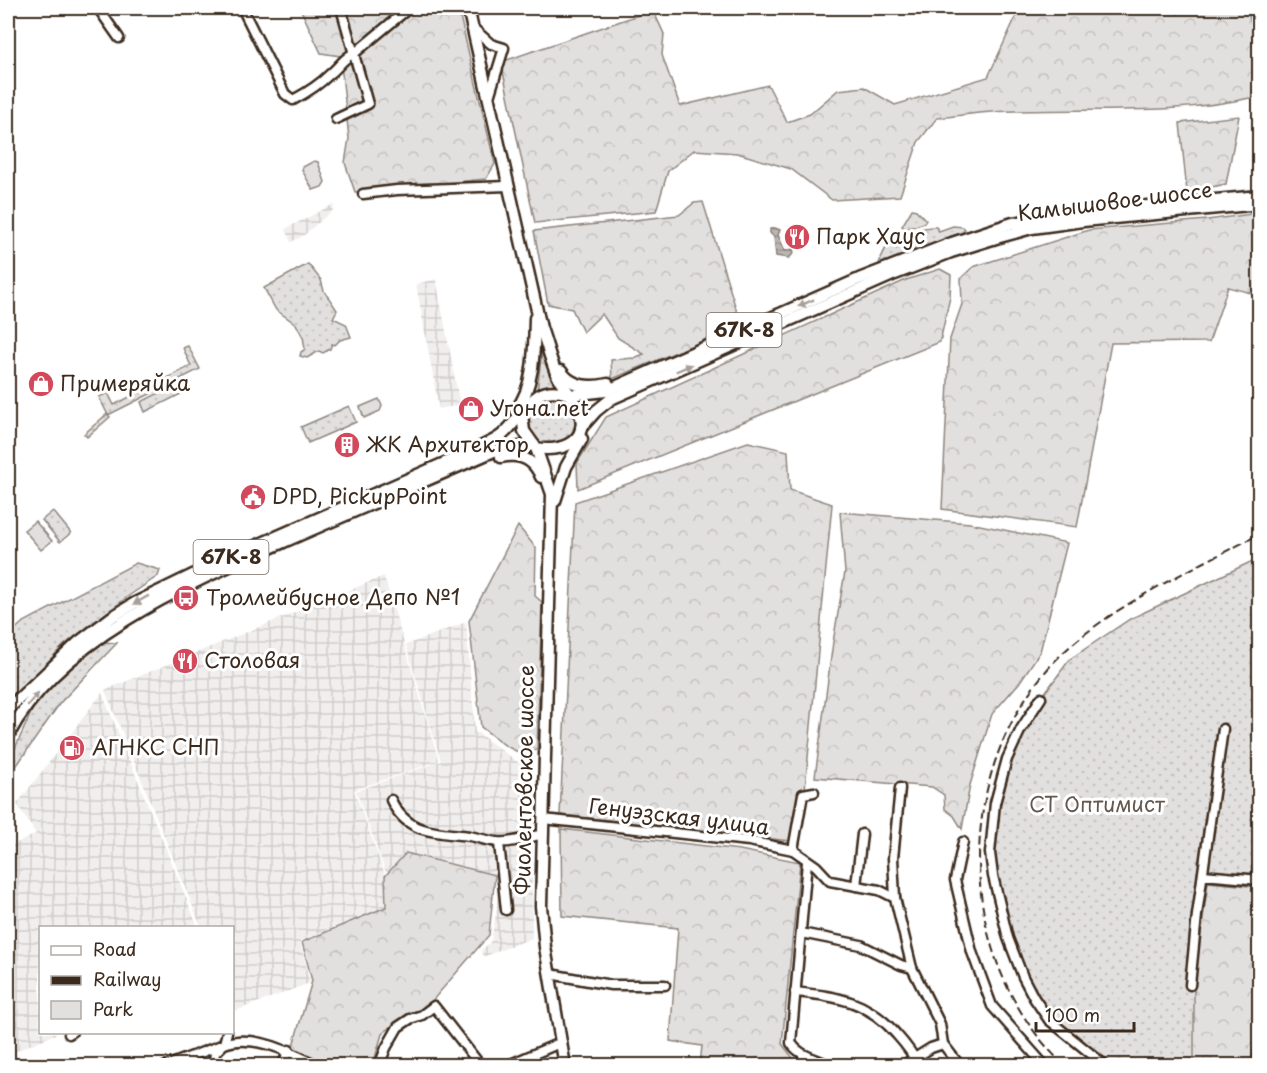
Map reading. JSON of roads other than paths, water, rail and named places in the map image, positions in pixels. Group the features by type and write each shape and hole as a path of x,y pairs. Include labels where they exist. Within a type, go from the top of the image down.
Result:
{"main road":[{"path":"468,8 543,333 556,372 578,408 581,428"},
{"name":"Камышовое шоссе","path":"629,381 859,279 952,243 1013,223 1092,211 1260,196"},
{"name":"Камышовое шоссе","path":"581,428 611,399 951,252 1032,228 1260,204"},
{"path":"448,461 455,454 481,441 504,424 519,407 528,385 534,349 536,306"},
{"path":"543,333 559,368 566,379 572,383 601,386 629,381"},
{"path":"532,398 543,333"},
{"path":"553,507 566,467 578,443 599,416 657,380"},
{"name":"67К-8","path":"8,709 79,642 105,621 165,587 481,447 501,436 522,414 532,398 552,391 569,395 606,391 629,381"},
{"path":"522,414 524,431 535,446"},
{"name":"67К-8","path":"8,736 31,701 65,665 116,626 169,596 252,556 494,452 535,446 553,450 560,449 577,437 581,428"},
{"name":"Фиолентовское шоссе","path":"552,494 572,442"},
{"name":"Фиолентовское шоссе","path":"535,446 552,494 553,507 541,906 566,1065"},
{"path":"440,474 501,457 520,456 531,462 541,475 552,534"}],"street":[{"path":"98,8 119,38"},
{"path":"242,8 285,94 293,100 318,85 346,56 354,53 409,8"},
{"path":"336,119 369,104 341,8"},
{"path":"472,28 492,44 504,48 488,97"},
{"path":"363,194 397,190 508,186"},
{"path":"1041,698 1021,729 1007,759 995,803 990,853 993,876 1008,938 1034,998 1049,1020 1106,1065"},
{"path":"1190,985 1223,729"},
{"path":"900,788 893,858 895,898 912,968 940,1024 943,1044 960,1065"},
{"path":"793,850 803,794 813,792"},
{"path":"391,800 397,814 409,824 427,831 474,837 499,843 543,834"},
{"name":"Генуэзская улица","path":"543,819 749,841 793,850 807,862 816,866 830,881 879,890 895,898"},
{"path":"856,886 861,834"},
{"path":"963,842 955,879 972,952 992,1005 1045,1065"},
{"path":"499,843 506,910"},
{"path":"1203,875 1258,880 1260,857"},
{"path":"807,862 791,1043 795,1049 805,1055 830,1065"},
{"path":"801,933 861,945 912,968"},
{"path":"550,974 611,985 665,985"},
{"path":"795,992 842,999 869,1010 886,1022 917,1061"},
{"path":"379,1065 398,1027 434,1006 480,1065"},
{"path":"213,1065 215,1053 224,1044 226,1034"},
{"path":"166,1065 235,1040 289,1050 319,1065"},
{"path":"507,1065 562,1042"},
{"path":"902,1065 917,1061 931,1048 943,1044"},
{"path":"282,1065 289,1050"},
{"path":"799,1065 805,1055"},
{"path":"1258,1065 1260,1056"}],"railway":[{"path":"1065,1066 1028,1023 1002,975 986,922 979,867 983,812 996,758 1020,708 1053,663 1074,643 1123,607 1150,591 1260,534"}],"place":[{"name":"Парк Хаус","path":"797,237"},
{"name":"Примеряйка","path":"41,384"},
{"name":"Угона.net","path":"471,409"},
{"name":"ЖК Архитектор","path":"347,445"},
{"name":"DPD, PickupPoint","path":"253,497"},
{"name":"Троллейбусное Депо №1","path":"186,598"},
{"name":"Столовая","path":"185,661"},
{"name":"АГНКС СНП","path":"72,748"}],"park label":[{"name":"СТ Оптимист","path":"1097,805"}]}
